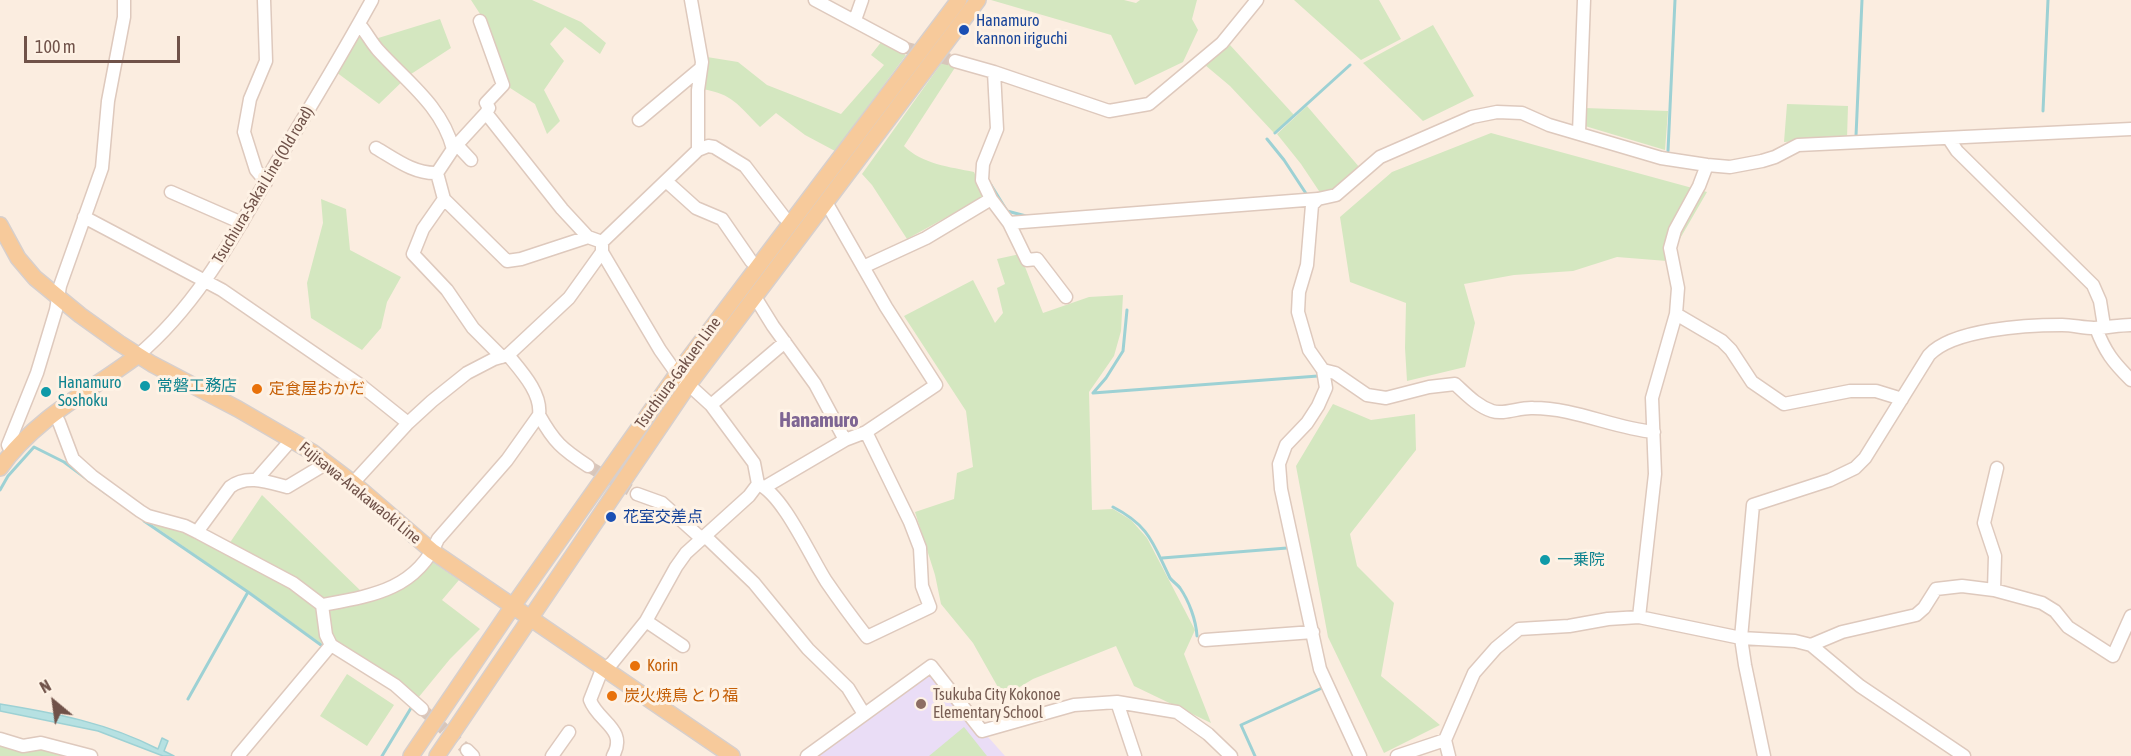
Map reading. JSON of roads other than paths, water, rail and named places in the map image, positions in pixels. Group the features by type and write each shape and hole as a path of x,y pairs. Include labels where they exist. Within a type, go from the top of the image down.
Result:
{"main road":[{"name":"Tsuchiura-Gakuen Line","path":"436,756 689,384 826,202 968,2"},
{"name":"Tsuchiura-Gakuen Line","path":"411,756 513,606 677,374 791,223 968,2"},
{"name":"Fujisawa-Arakawaoki Line","path":"0,225 26,268 58,298 137,356 292,440 327,463 432,551 732,756"},
{"path":"0,468 11,452 54,414 137,356"}],"street":[{"path":"11,452 8,445 37,373 60,286 102,168 108,101 124,17 124,0"},
{"path":"264,0 266,61 250,99 244,132 256,170 266,182"},
{"name":"Tsuchiura-Sakai Line (Old road)","path":"137,356 172,323 206,280 242,223 372,0"},
{"path":"691,0 702,62 698,90 698,150"},
{"path":"815,0 903,47"},
{"path":"855,20 862,0"},
{"path":"955,61 1109,111 1149,104 1222,43 1257,0"},
{"path":"1579,133 1584,0"},
{"path":"480,21 502,85 486,103 489,108 486,113 438,168 437,173 444,199 507,261 521,259 588,237"},
{"path":"359,24 377,49 425,99 455,147 471,160"},
{"path":"639,120 701,68"},
{"path":"994,72 997,129 983,164 982,180 991,199 1009,223 1027,260 1036,259 1066,297"},
{"path":"1009,223 1318,200 1336,195 1380,157 1472,117 1497,112 1522,112 1549,125 1661,158 1730,167 1775,158 1798,145 2131,129"},
{"path":"486,113 561,208 588,237 602,247 660,350 677,374 711,405 754,463 762,485 789,517 825,580 867,637 930,607 922,586 920,548 910,522 866,432"},
{"path":"1949,139 1957,151 2093,285 2100,301 2100,327 2104,349 2131,380"},
{"path":"353,483 408,423 467,374 505,356 569,298 602,247 698,150 708,146 714,147 745,166 784,218 791,223"},
{"path":"376,148 415,170 437,173"},
{"path":"1639,617 1655,474 1652,398 1676,314 1678,288 1670,248 1675,230 1699,186 1707,165"},
{"path":"666,181 696,208 722,219 751,261 758,266"},
{"path":"171,192 242,223"},
{"path":"322,605 384,592 417,570 438,539 507,460 539,415 540,408 537,398 505,356 473,328 447,290 413,254 423,229 444,199"},
{"path":"863,267 926,238 991,199"},
{"path":"1318,200 1312,205 1307,265 1299,292 1298,312 1309,350 1323,370 1326,388 1307,423 1286,445 1279,464 1282,499 1320,669 1360,756"},
{"path":"613,756 619,746 616,734 590,700 601,672 646,621 686,553 762,485 845,440 866,432 936,385 886,307 826,202"},
{"path":"84,217 206,280 363,387 408,423"},
{"path":"754,297 815,384 845,440"},
{"path":"1676,314 1722,341 1731,350 1752,382 1784,404 1850,391 1876,391 1902,399"},
{"path":"1764,756 1741,638 1753,505 1830,480 1855,468 1865,458 1929,355 1937,346 1960,338 2008,328 2131,325"},
{"path":"711,405 785,342"},
{"path":"1323,370 1335,374 1367,395 1386,398 1429,387 1455,384 1479,405 1495,412 1532,407 1558,410 1594,417 1632,430 1654,432"},
{"path":"54,414 73,459 92,476 148,516 185,526 293,583 322,605 326,635 331,645 395,685 422,709"},
{"path":"539,415 551,437 566,452 588,466"},
{"path":"257,479 292,440"},
{"path":"197,532 230,488 240,481 257,479 287,487 327,463"},
{"path":"1994,590 1995,556 1984,523 1997,468"},
{"path":"637,494 662,503 704,537 754,583 808,649 848,688 864,714"},
{"path":"1811,645 1842,632 1916,615 1924,608 1936,589 1962,586 1994,590 2042,603 2055,611 2067,627 2113,656 2131,616"},
{"path":"1449,756 1445,740 1474,673 1496,648 1519,629 1569,626 1608,619 1639,617 1741,638 1795,641 1811,645 1860,686 1964,756"},
{"path":"646,621 683,646"},
{"path":"1205,640 1312,632"},
{"path":"238,756 331,645"},
{"path":"807,756 932,666 982,730 1074,705 1118,702 1177,712 1208,734 1230,756"},
{"path":"1118,702 1135,756"},
{"path":"552,756 569,732"},
{"path":"0,739 23,746 41,742 91,756"},
{"path":"1397,756 1445,740"}],"water":[{"path":"0,704 61,715 101,726 158,749 162,738 168,741 164,751 174,756 163,756 98,731 0,711"}],"waterway":[{"path":"1668,151 1675,0"},
{"path":"1856,136 1862,0"},
{"path":"2043,111 2048,0"},
{"path":"1275,133 1350,65"},
{"path":"1267,139 1307,195"},
{"path":"991,185 1007,211 1026,216"},
{"path":"1127,310 1123,351 1106,378 1093,393 1318,376"},
{"path":"0,490 8,476 34,447 64,462 107,494"},
{"path":"1113,507 1135,521 1149,537 1170,578 1180,588 1186,599 1194,617 1197,636"},
{"path":"144,521 321,645"},
{"path":"1162,558 1287,548"},
{"path":"188,699 248,592"},
{"path":"1255,756 1241,725 1322,688"},
{"path":"382,756 411,708"}],"tunnel":[{"path":"903,47 955,61"},
{"path":"588,466 637,494"},
{"path":"422,709 467,750"}],"place":[{"name":"Hanamuro kannon iriguchi","path":"964,30"},
{"name":"常磐工務店","path":"145,386"},
{"name":"定食屋おかだ","path":"257,389"},
{"name":"Hanamuro Soshoku","path":"46,392"},
{"name":"花室交差点","path":"611,517"},
{"name":"一乗院","path":"1545,560"},
{"name":"Korin","path":"635,666"},
{"name":"炭火焼鳥 とり福","path":"612,696"},
{"name":"Tsukuba City Kokonoe Elementary School","path":"921,704"}],"district":[{"name":"Hanamuro","path":"819,421"}]}
